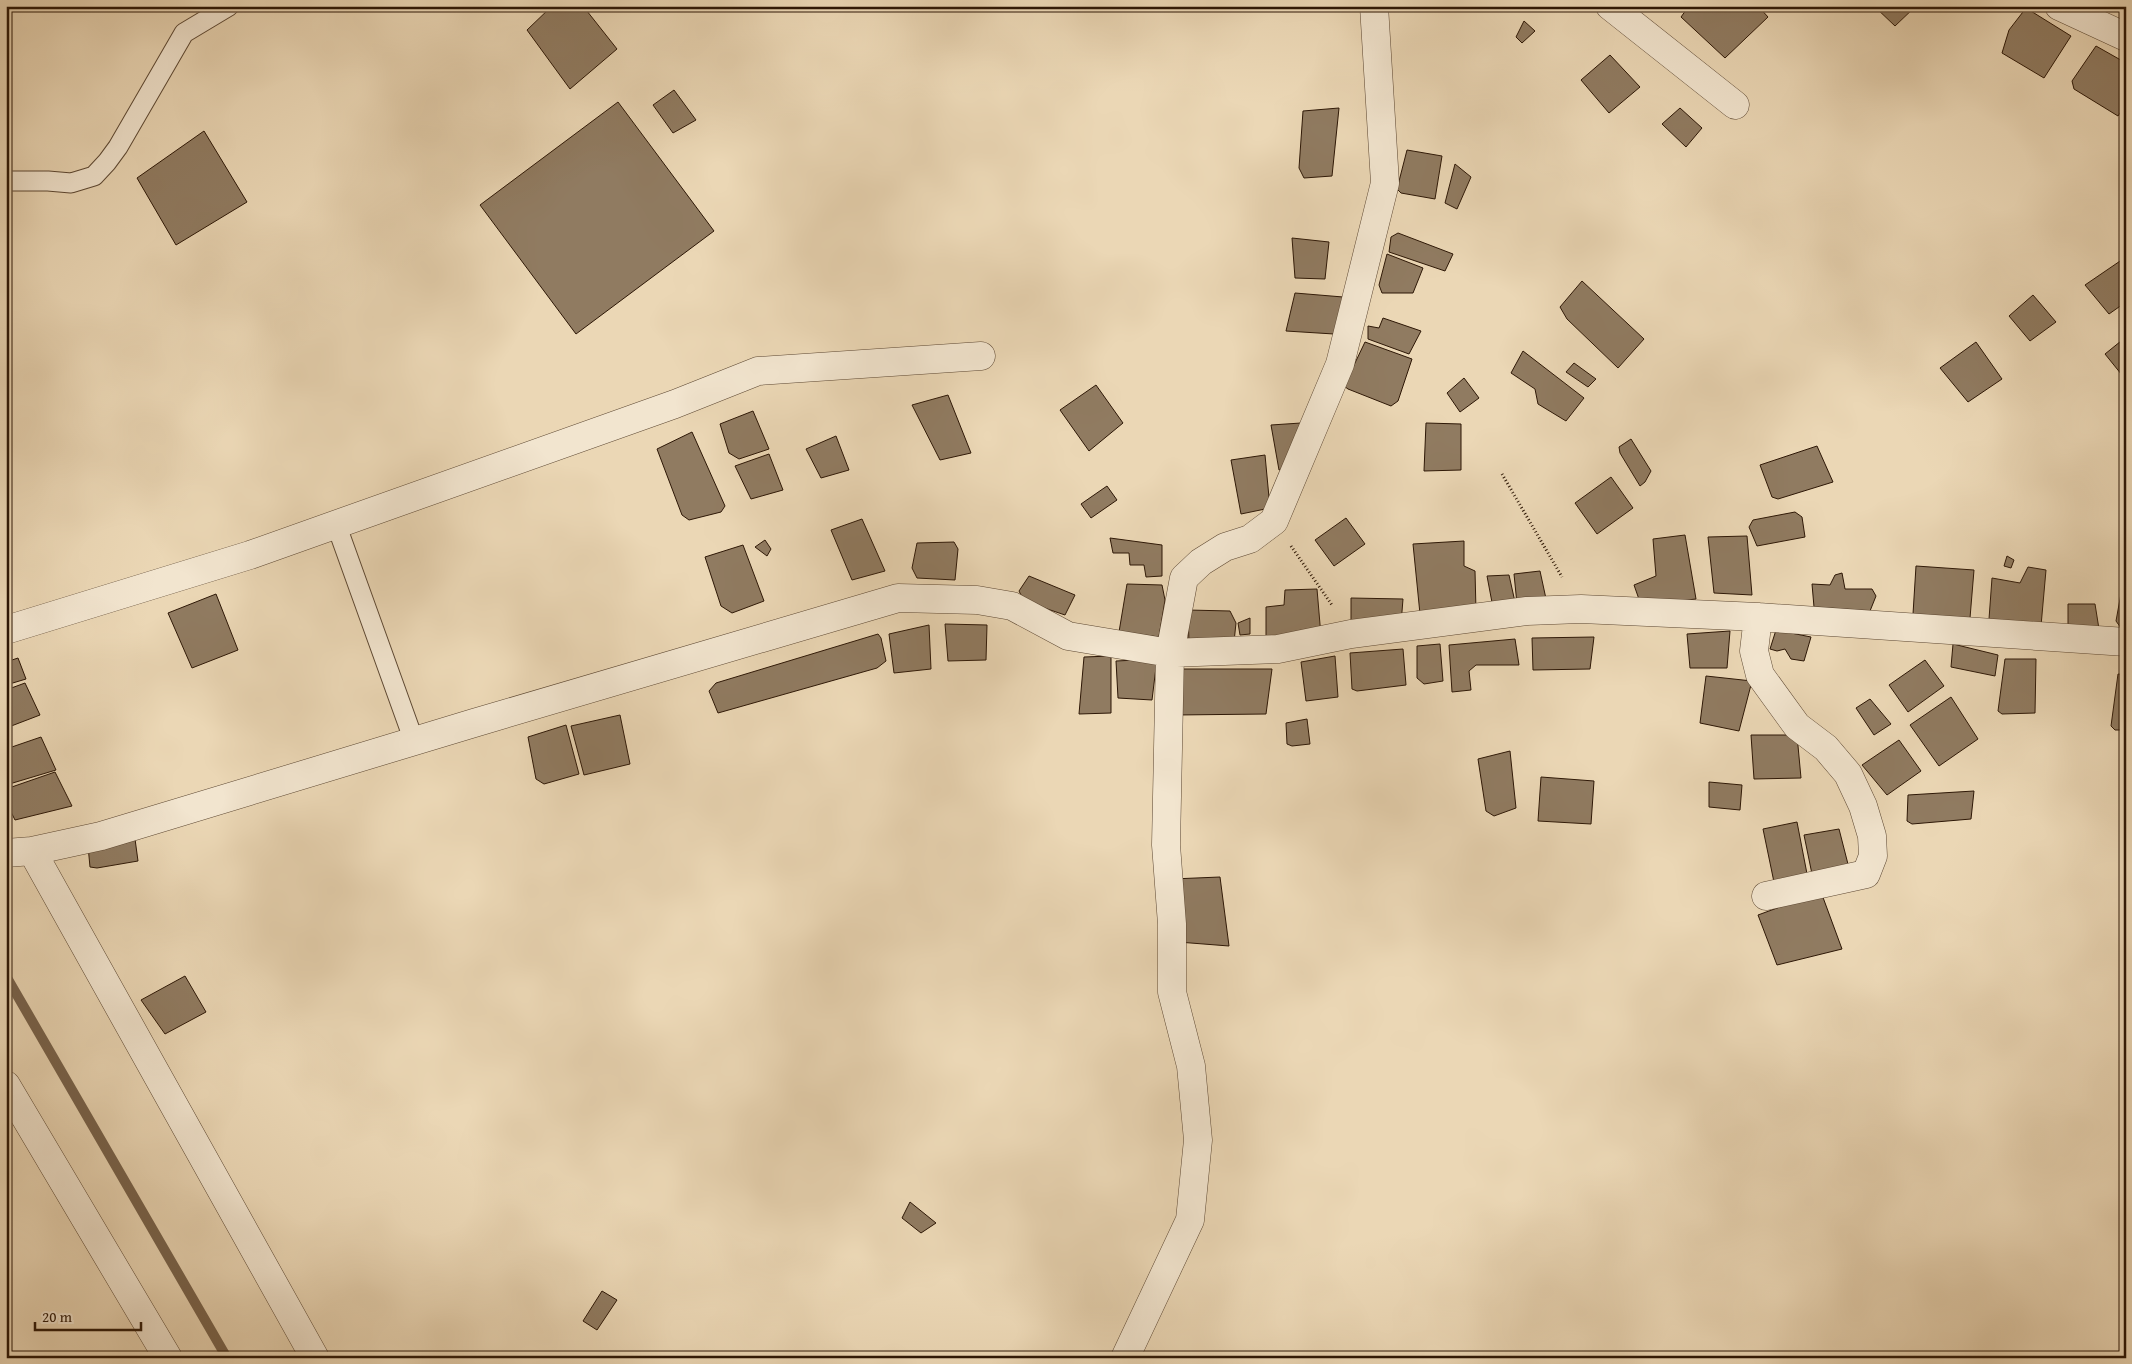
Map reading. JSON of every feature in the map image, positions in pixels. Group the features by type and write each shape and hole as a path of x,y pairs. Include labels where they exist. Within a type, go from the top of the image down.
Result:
{"street":[{"path":"1125,1358 1190,1220 1198,1140 1191,1066 1172,992 1172,924 1166,845 1170,653 1184,578 1201,562 1225,547 1250,540 1274,521 1340,364 1385,183 1374,6"},
{"path":"1610,6 1736,105"},
{"path":"2059,6 2126,37"},
{"path":"6,630 250,555 675,404 758,370 981,356"},
{"path":"315,1358 19,852 101,836 898,598 977,600 1012,606 1068,636 1170,653 1278,650 1352,634 1527,611 1581,609 1758,617 2126,642"},
{"path":"1758,617 1754,651 1760,675 1797,726 1826,748 1848,774 1862,806 1873,843 1873,856 1866,874 1766,896"},
{"path":"6,1085 168,1358"}],"lane":[{"path":"6,181 71,183 94,176 118,147 184,33 230,6"},
{"path":"336,524 414,741"}],"path":[{"path":"1502,474 1581,609"},
{"path":"1274,521 1352,634"}],"building":[{"path":"552,6 583,6 617,49 570,89 527,30"},
{"path":"1689,6 1758,6 1768,17 1725,58 1681,17"},
{"path":"1874,6 1916,6 1895,26"},
{"path":"2026,8 2071,36 2044,78 2002,53 2009,30"},
{"path":"1524,21 1535,31 1522,43 1516,37"},
{"path":"2096,46 2126,63 2126,104 2118,116 2074,89 2072,81"},
{"path":"1610,55 1640,87 1609,113 1581,80"},
{"path":"674,90 696,120 673,133 653,105"},
{"path":"618,102 714,231 576,334 480,205"},
{"path":"1339,108 1332,176 1304,178 1299,168 1303,111"},
{"path":"1680,108 1702,128 1686,147 1662,124"},
{"path":"204,131 247,202 176,245 137,178"},
{"path":"1407,150 1442,156 1435,199 1401,193 1397,189"},
{"path":"1455,164 1471,177 1457,209 1445,203"},
{"path":"1398,233 1453,254 1445,271 1389,252 1391,237"},
{"path":"1292,238 1329,242 1325,279 1295,278"},
{"path":"1387,254 1423,268 1413,293 1382,293 1379,285"},
{"path":"2126,257 2126,302 2109,314 2085,285"},
{"path":"1582,281 1644,339 1618,368 1567,319 1560,307"},
{"path":"1295,293 1343,297 1334,334 1286,331"},
{"path":"2033,295 2056,322 2030,341 2009,316"},
{"path":"1383,318 1421,331 1409,354 1368,339 1368,326 1379,328"},
{"path":"2126,337 2126,380 2105,354"},
{"path":"1365,342 1412,359 1398,401 1391,406 1344,386"},
{"path":"1976,342 2002,379 1968,402 1940,368"},
{"path":"1523,351 1584,398 1566,421 1538,404 1535,389 1511,373"},
{"path":"1574,363 1596,379 1588,387 1566,372"},
{"path":"1464,378 1479,398 1460,412 1447,393"},
{"path":"1096,385 1123,423 1089,451 1060,410"},
{"path":"948,395 971,453 940,460 912,405"},
{"path":"753,411 769,449 739,459 729,453 720,424"},
{"path":"1301,423 1289,467 1279,470 1271,425"},
{"path":"1426,423 1461,424 1461,470 1424,471"},
{"path":"692,432 725,506 721,512 689,520 682,515 657,449"},
{"path":"836,436 849,470 821,478 806,449"},
{"path":"1631,439 1651,471 1645,482 1640,486 1620,453 1619,447"},
{"path":"1817,446 1833,482 1778,499 1772,497 1760,465"},
{"path":"769,454 783,490 751,499 735,466"},
{"path":"1265,455 1270,508 1241,514 1231,460"},
{"path":"1611,477 1633,508 1597,534 1575,503"},
{"path":"1107,486 1117,500 1091,518 1081,504"},
{"path":"1795,512 1802,517 1805,537 1757,546 1749,527 1753,520"},
{"path":"1346,518 1365,544 1334,566 1315,540"},
{"path":"862,519 885,571 852,580 831,530"},
{"path":"1685,535 1696,599 1641,605 1634,585 1656,576 1653,539"},
{"path":"1747,536 1752,595 1714,593 1708,537"},
{"path":"1110,538 1162,545 1162,576 1146,577 1144,565 1130,565 1129,553 1113,553"},
{"path":"765,540 771,549 767,556 755,547"},
{"path":"1464,541 1464,566 1475,571 1476,611 1420,614 1413,544"},
{"path":"954,542 958,549 955,580 917,578 912,568 917,543"},
{"path":"743,545 764,601 732,613 721,606 705,557"},
{"path":"2007,556 2014,560 2011,568 2004,566"},
{"path":"1916,566 1974,570 1970,618 1913,614"},
{"path":"2028,567 2046,570 2041,626 1989,619 1992,578 2020,583"},
{"path":"1540,571 1548,608 1517,604 1514,574"},
{"path":"1842,573 1845,589 1872,589 1876,596 1870,611 1814,607 1812,584 1830,585 1835,575"},
{"path":"1509,575 1517,611 1494,613 1487,576"},
{"path":"1029,576 1075,595 1065,615 1024,601 1019,591"},
{"path":"1127,584 1162,585 1165,600 1159,637 1119,632"},
{"path":"2122,588 2126,588 2126,628 2121,628 2116,621"},
{"path":"1317,589 1321,636 1266,639 1266,607 1284,605 1285,590"},
{"path":"216,594 238,650 192,668 168,613"},
{"path":"1351,598 1403,599 1401,624 1351,626"},
{"path":"2068,604 2095,604 2099,629 2068,628"},
{"path":"1188,610 1230,611 1236,623 1234,642 1189,645"},
{"path":"1250,618 1250,634 1240,635 1238,623"},
{"path":"945,624 987,625 986,660 948,661"},
{"path":"929,625 931,669 894,673 889,634"},
{"path":"1776,630 1811,637 1804,661 1791,659 1785,649 1777,651 1770,649"},
{"path":"1730,631 1727,668 1690,668 1687,634"},
{"path":"878,634 881,638 886,661 877,668 718,713 709,691 716,683"},
{"path":"1594,637 1590,669 1533,670 1532,638"},
{"path":"1515,639 1519,665 1476,665 1469,671 1471,690 1452,692 1449,645"},
{"path":"1440,644 1443,681 1424,684 1417,678 1417,646"},
{"path":"1953,644 1998,655 1995,676 1951,667"},
{"path":"1403,649 1406,685 1357,691 1352,689 1350,653"},
{"path":"1111,656 1111,713 1079,714 1084,657"},
{"path":"1335,656 1338,697 1306,701 1301,662"},
{"path":"18,658 26,679 6,685 6,662"},
{"path":"1157,659 1152,700 1118,698 1116,661"},
{"path":"2005,659 2036,659 2035,713 2002,714 1998,711"},
{"path":"1925,660 1944,686 1908,712 1889,685"},
{"path":"1176,669 1272,669 1266,714 1176,715"},
{"path":"2118,674 2126,675 2126,730 2115,730 2111,726"},
{"path":"1706,676 1752,681 1739,731 1700,723"},
{"path":"25,683 40,715 6,728 6,690"},
{"path":"1951,697 1978,739 1939,766 1910,725"},
{"path":"1870,699 1891,724 1874,735 1856,708"},
{"path":"620,715 630,764 584,775 571,726"},
{"path":"1307,719 1310,744 1292,746 1287,744 1286,723"},
{"path":"566,725 579,774 544,784 536,779 528,737"},
{"path":"1751,735 1797,735 1801,778 1754,779"},
{"path":"41,737 56,770 6,785 6,749"},
{"path":"1899,740 1921,771 1887,795 1862,765"},
{"path":"1510,751 1516,808 1494,816 1486,811 1478,759"},
{"path":"55,772 72,806 15,820 6,802 6,789"},
{"path":"1541,777 1594,781 1591,824 1538,821"},
{"path":"1709,782 1742,785 1740,810 1709,807"},
{"path":"1974,791 1971,819 1912,824 1907,821 1908,795"},
{"path":"1797,822 1808,879 1775,887 1763,829"},
{"path":"1839,829 1850,872 1813,879 1804,835"},
{"path":"135,839 138,861 97,868 90,867 88,846"},
{"path":"1220,877 1229,946 1178,942 1172,879"},
{"path":"1821,892 1842,949 1777,965 1758,915"},
{"path":"185,976 206,1012 165,1034 141,1000"},
{"path":"910,1202 936,1223 921,1233 902,1218"},
{"path":"602,1291 617,1300 597,1330 583,1321"}],"waterway":[{"path":"6,976 227,1358"}]}
